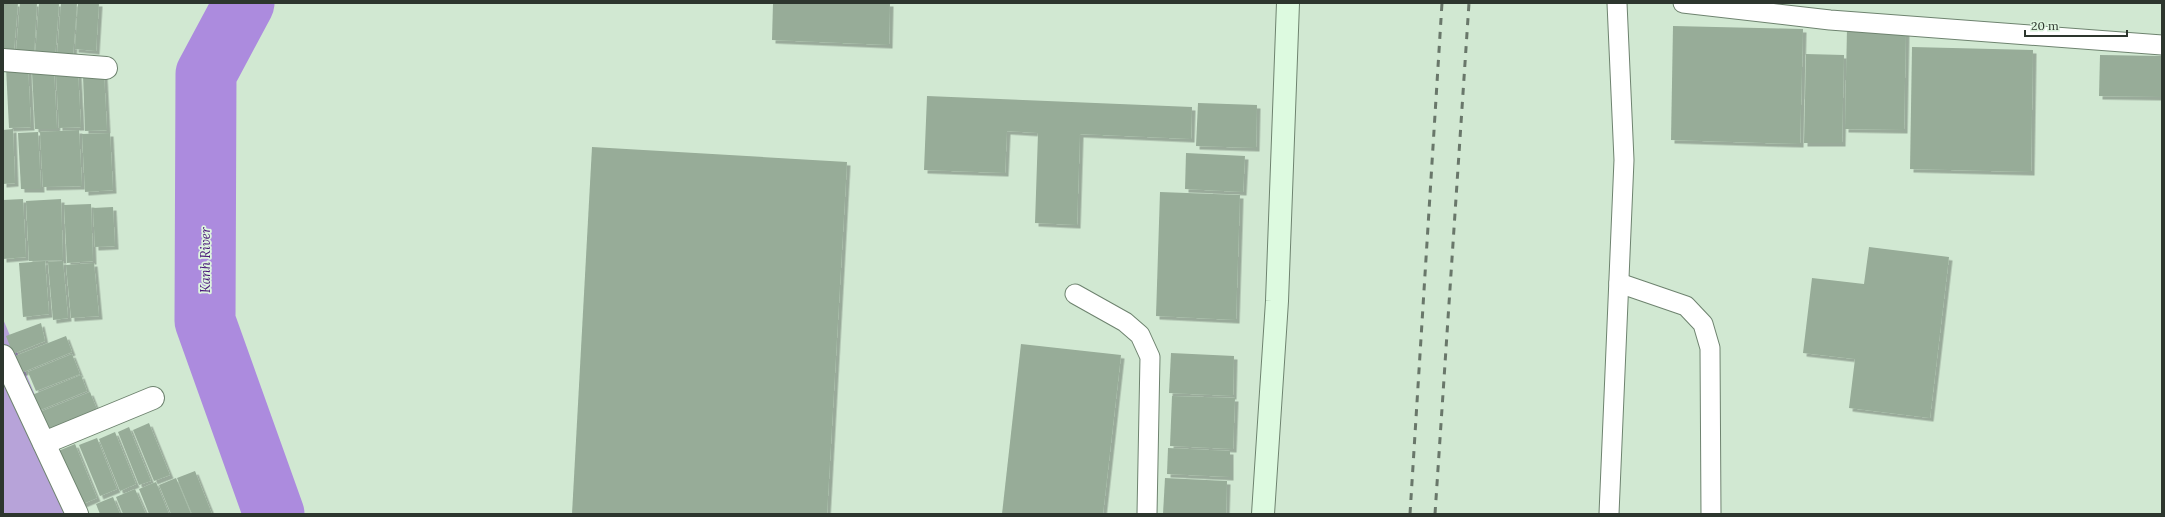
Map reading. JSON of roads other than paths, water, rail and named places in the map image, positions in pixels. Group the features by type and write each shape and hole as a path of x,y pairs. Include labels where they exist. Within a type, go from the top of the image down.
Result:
{"street":[{"path":"1263,514 1277,300 1288,3"},
{"path":"3,60 106,68"},
{"path":"3,356 77,514"},
{"path":"44,443 153,398"}],"lane":[{"path":"1609,514 1624,160 1617,3"},
{"path":"1683,3 1830,20 2162,44"},
{"path":"1619,283 1686,306 1703,324 1710,348 1711,514"},
{"path":"1075,294 1125,322 1140,336 1150,357 1147,514"}],"waterway":[{"name":"Kanh River","path":"244,3 206,74 205,321 274,514"}],"railway":[{"path":"1410,514 1442,3"},
{"path":"1435,514 1469,3"}]}
